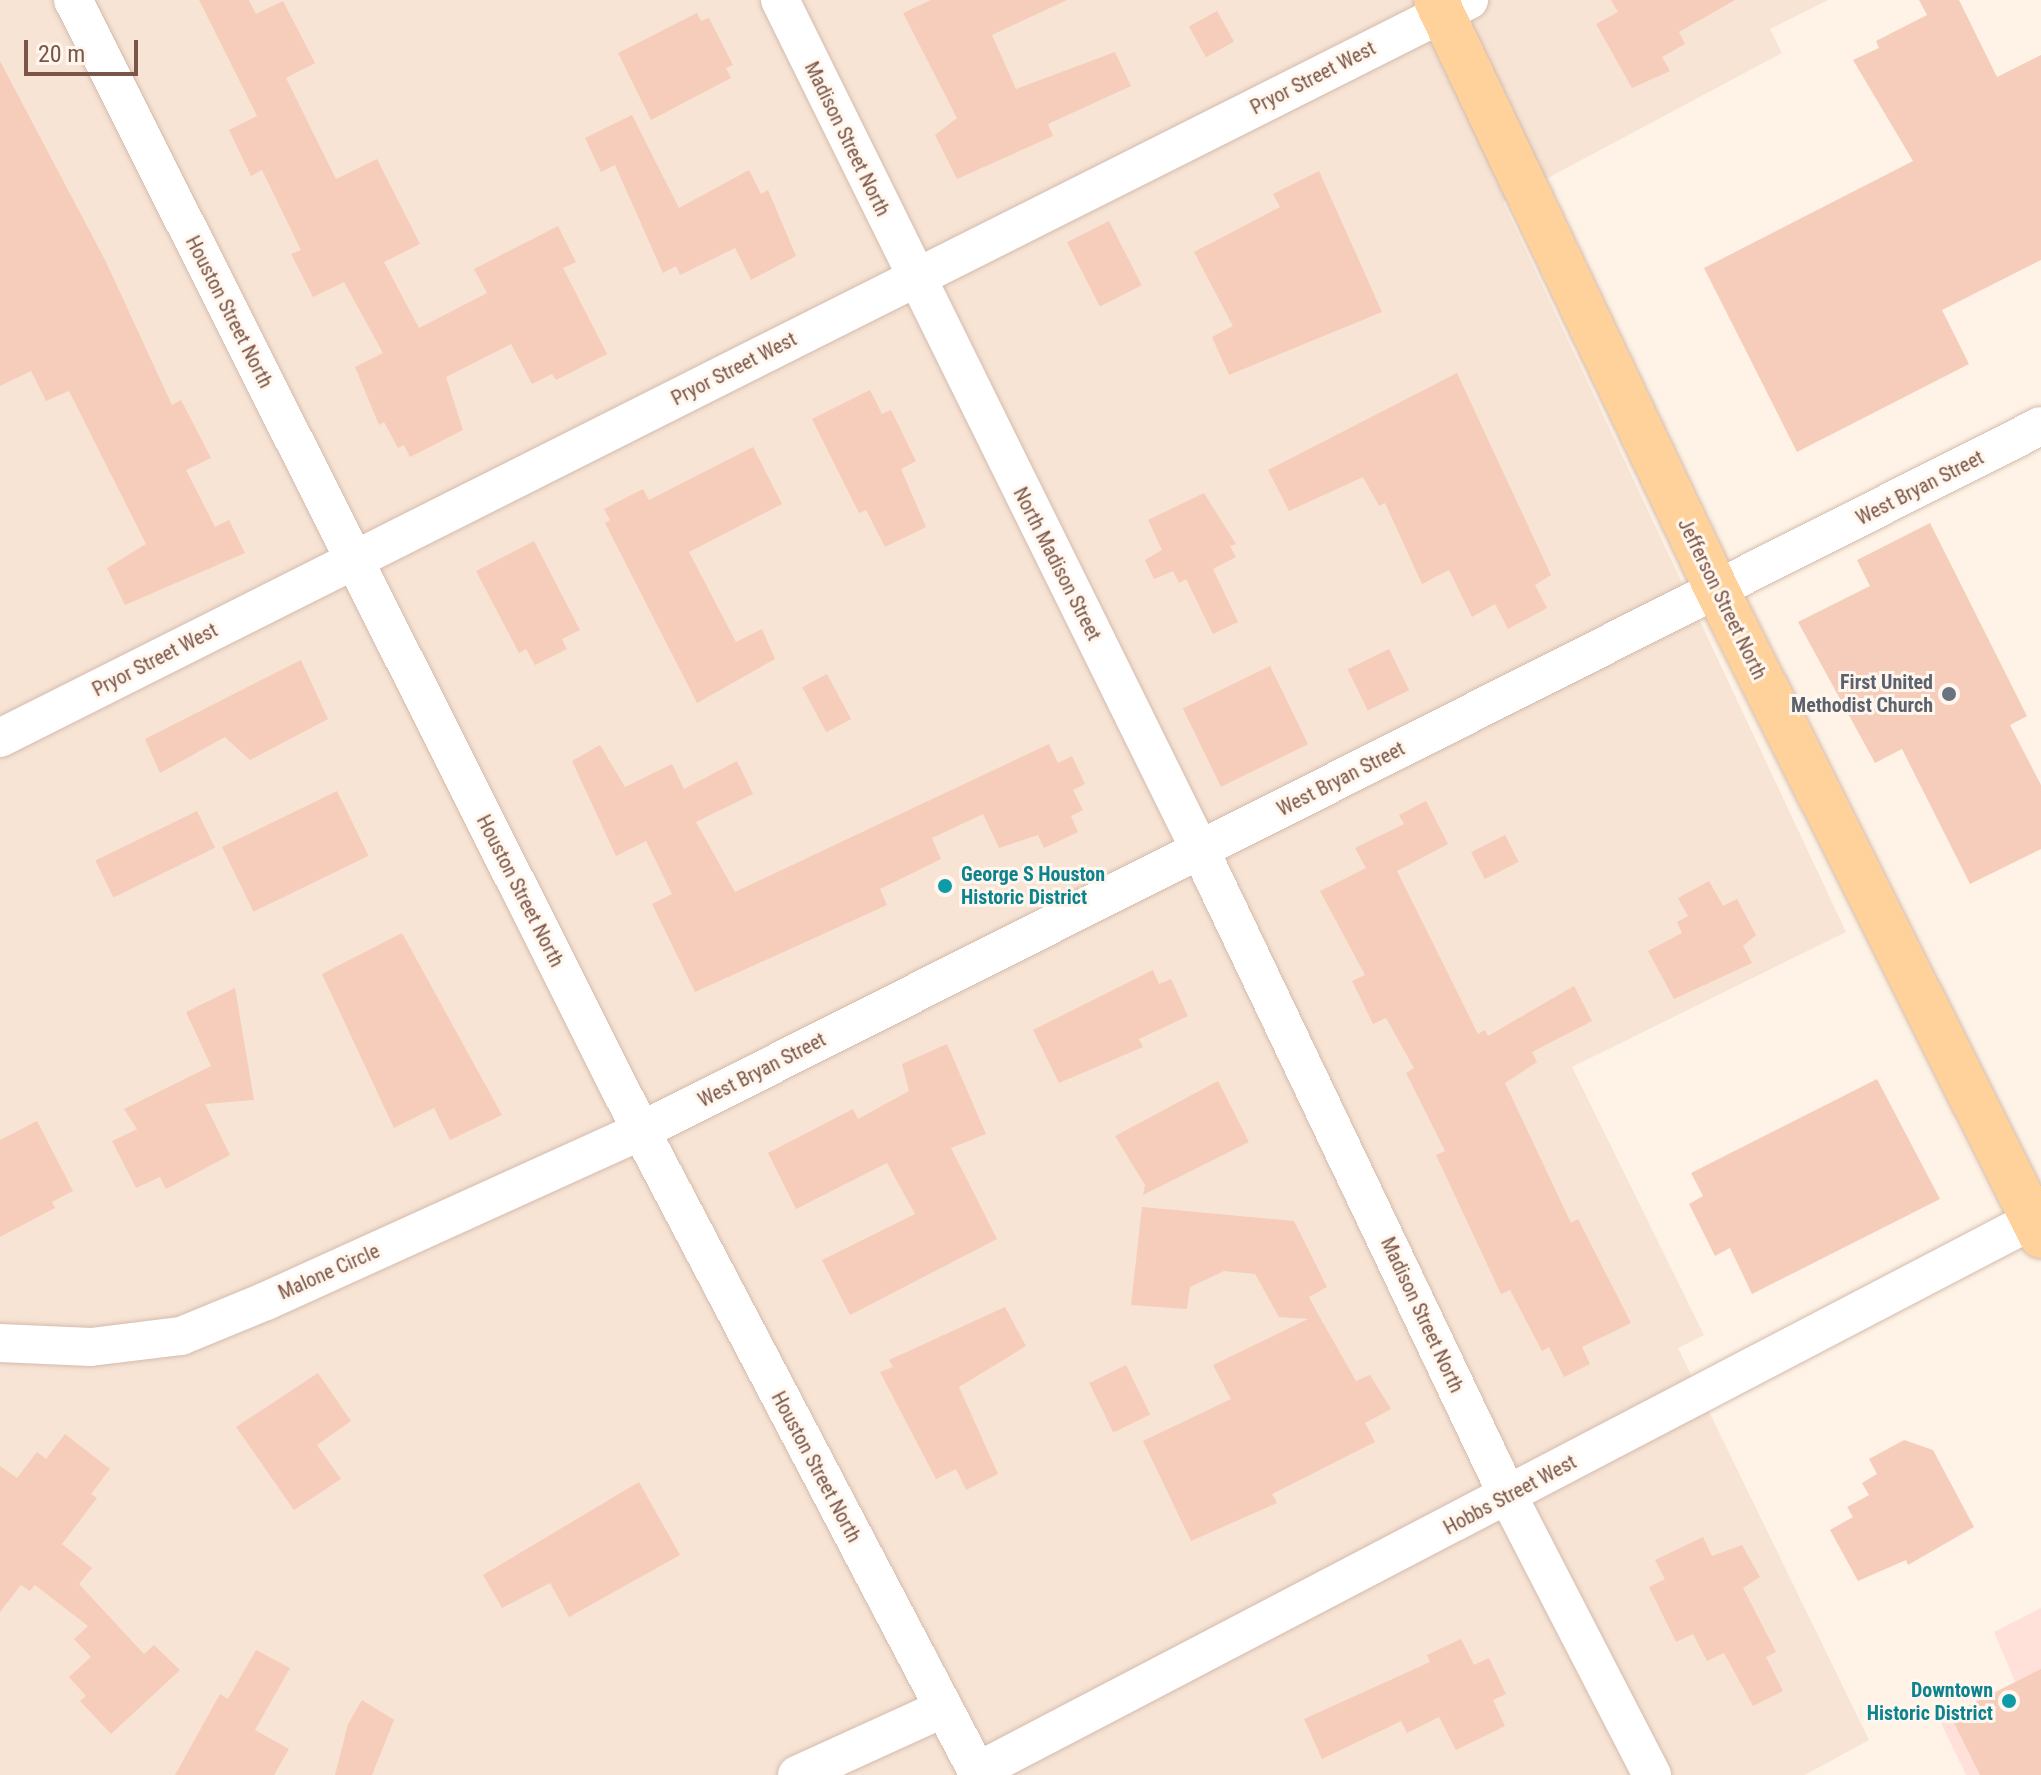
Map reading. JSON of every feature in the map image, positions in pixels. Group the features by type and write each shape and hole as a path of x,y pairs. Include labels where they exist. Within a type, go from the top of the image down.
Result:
{"main road":[{"name":"Jefferson Street North","path":"1449,4 1717,590 2038,1224"}],"street":[{"name":"Houston Street North","path":"73,0 641,1131 978,1773"},
{"name":"Madison Street North","path":"780,0 914,279"},
{"name":"Pryor Street West","path":"0,738 914,279 1449,4"},
{"name":"North Madison Street","path":"914,279 1200,850"},
{"name":"West Bryan Street","path":"641,1131 2041,426"},
{"name":"Madison Street North","path":"1200,850 1508,1496 1652,1775"},
{"name":"Malone Circle","path":"0,1343 91,1347 181,1336 641,1131"},
{"name":"Hobbs Street West","path":"978,1773 2038,1224"},
{"path":"797,1775 942,1709"}],"shaded area":[{"name":"George S Houston Historic District","path":"0,0 1828,0 1770,29 1782,53 1503,202 1846,932 1572,1067 1704,1335 1678,1348 1869,1740 1805,1775 0,1775"},
{"name":"Downtown Historic District","path":"2041,1608 2041,1775 1966,1775 1940,1721 2015,1682 1994,1632"}],"building":[{"path":"199,0 249,0 256,14 283,1 315,63 286,78 336,179 377,159 420,244 384,262 419,328 487,293 474,269 558,226 576,262 563,268 607,354 556,380 552,374 532,384 511,344 446,377 463,430 410,457 404,445 398,448 384,422 379,425 355,367 383,353 344,282 313,297 291,254 301,250 262,170 251,176 229,130 257,116"},
{"path":"931,0 1067,0 992,35 1016,89 1115,52 1131,86 1048,124 1053,136 957,179 935,135 957,118 903,13"},
{"path":"1611,0 1735,0 1679,32 1685,44 1662,57 1670,71 1632,88 1596,24 1618,12"},
{"path":"1919,0 1959,0 1997,77 2041,55 2041,260 1942,310 1969,364 1797,452 1704,268 1913,161 1853,60 1879,48 1876,41 1927,15"},
{"path":"1217,11 1234,42 1206,57 1189,27"},
{"path":"697,13 701,21 709,18 733,65 726,68 731,78 651,120 618,53"},
{"path":"0,61 106,262 172,405 181,400 211,458 186,470 215,527 229,520 245,553 125,605 107,568 146,544 69,391 46,401 31,371 0,386"},
{"path":"632,115 679,208 749,170 761,194 768,190 796,256 751,280 735,248 680,275 676,266 663,273 615,165 601,172 585,138"},
{"path":"1319,171 1382,312 1229,375 1212,337 1233,326 1194,252 1280,207 1273,194"},
{"path":"1109,221 1142,285 1100,306 1067,242"},
{"path":"1457,373 1551,575 1535,585 1547,608 1508,629 1495,604 1472,617 1449,570 1422,584 1385,503 1379,506 1363,477 1289,511 1268,470"},
{"path":"870,390 882,414 891,410 916,461 901,469 926,527 885,547 866,510 859,513 812,419"},
{"path":"753,447 782,504 689,552 736,642 762,629 775,659 697,703 605,523 610,520 604,509 643,489 649,500"},
{"path":"1204,493 1236,544 1230,546 1236,557 1213,569 1238,622 1213,634 1186,579 1179,583 1173,571 1154,579 1145,560 1162,550 1148,520"},
{"name":"First United Methodist Church","path":"1930,523 2027,716 2010,725 2041,785 2041,849 1970,884 1902,749 1875,763 1798,622 1870,586 1857,560"},
{"path":"534,541 580,630 562,639 567,649 535,665 526,649 519,653 476,571"},
{"path":"1389,649 1409,690 1368,711 1348,669"},
{"path":"301,660 328,719 250,760 225,737 160,773 145,739"},
{"path":"1270,666 1308,744 1221,787 1183,709"},
{"path":"827,674 851,719 826,732 802,687"},
{"path":"1049,744 1058,763 1072,756 1085,784 1073,790 1083,810 1071,816 1078,832 1044,848 1038,835 999,848 983,814 932,838 941,859 880,889 887,905 695,992 652,904 672,894 646,841 616,856 572,761 600,745 625,787 672,764 684,789 737,761 753,794 696,822 735,892"},
{"path":"337,791 369,856 254,912 222,847"},
{"path":"1426,801 1448,844 1397,871 1478,1034 1485,1030 1488,1036 1574,986 1592,1021 1532,1052 1537,1062 1505,1083 1571,1223 1578,1219 1631,1323 1582,1347 1590,1364 1564,1377 1549,1347 1542,1351 1510,1290 1501,1294 1436,1155 1445,1151 1406,1073 1414,1068 1386,1018 1373,1024 1352,981 1365,975 1320,891 1366,868 1355,848 1404,824 1399,815"},
{"path":"197,811 215,848 113,897 95,861"},
{"path":"1505,835 1519,862 1485,879 1471,852"},
{"path":"1709,881 1723,906 1737,899 1756,935 1743,946 1752,963 1674,999 1648,951 1682,933 1677,922 1688,916 1678,898"},
{"path":"402,933 502,1115 450,1140 434,1108 394,1128 322,974"},
{"path":"1153,970 1159,984 1171,979 1188,1016 1139,1039 1143,1047 1059,1083 1033,1030"},
{"path":"235,988 254,1100 205,1104 230,1155 166,1189 160,1177 136,1188 112,1141 137,1129 124,1109 211,1066 186,1012"},
{"path":"947,1044 986,1134 951,1148 997,1239 850,1315 822,1260 915,1214 887,1163 796,1209 768,1153 853,1109 858,1119 909,1091 902,1064"},
{"path":"1877,1079 1940,1199 1752,1294 1730,1248 1715,1256 1689,1204 1703,1196 1691,1173"},
{"path":"1218,1081 1249,1142 1143,1195 1145,1185 1115,1136"},
{"path":"37,1121 73,1191 52,1202 55,1208 0,1237 0,1140"},
{"path":"1142,1207 1294,1221 1327,1287 1309,1297 1356,1381 1370,1375 1391,1409 1365,1423 1375,1442 1272,1494 1277,1503 1191,1541 1143,1441 1231,1399 1213,1365 1308,1319 1279,1317 1255,1274 1224,1271 1190,1287 1187,1309 1131,1305"},
{"path":"1005,1307 1026,1346 959,1387 998,1474 966,1490 956,1469 936,1479 880,1372 893,1367 889,1360"},
{"path":"1126,1365 1150,1414 1113,1432 1089,1383"},
{"path":"318,1373 351,1421 317,1445 341,1479 294,1510 236,1427"},
{"path":"65,1434 110,1469 91,1494 97,1498 62,1544 92,1568 79,1584 144,1654 154,1645 180,1670 111,1734 80,1701 86,1696 69,1677 91,1657 74,1639 88,1626 35,1585 30,1591 21,1585 0,1612 0,1466 17,1478 37,1452 46,1459"},
{"path":"1904,1440 1933,1450 1974,1527 1908,1565 1906,1560 1858,1581 1830,1530 1853,1517 1847,1507 1869,1495 1862,1483 1877,1474 1869,1459"},
{"path":"639,1482 680,1555 569,1617 550,1583 502,1608 483,1575"},
{"path":"1703,1537 1712,1556 1742,1545 1760,1577 1743,1588 1776,1652 1766,1657 1783,1691 1753,1706 1724,1653 1707,1661 1693,1634 1676,1642 1649,1587 1665,1579 1655,1560"},
{"path":"1461,1639 1474,1665 1489,1658 1506,1694 1493,1700 1505,1726 1456,1750 1439,1717 1407,1733 1401,1721 1322,1759 1304,1719 1430,1662 1427,1655"},
{"path":"256,1650 290,1668 255,1730 289,1749 274,1775 175,1775 220,1694 228,1699"},
{"name":"Downtown Historic District","path":"2041,1669 2041,1775 1980,1775 1950,1715"},
{"path":"362,1700 394,1720 372,1775 335,1775 348,1724"}],"place":[{"name":"First United Methodist Church","path":"1949,694"},
{"name":"George S Houston Historic District","path":"945,886"},
{"name":"Downtown Historic District","path":"2009,1701"}]}
